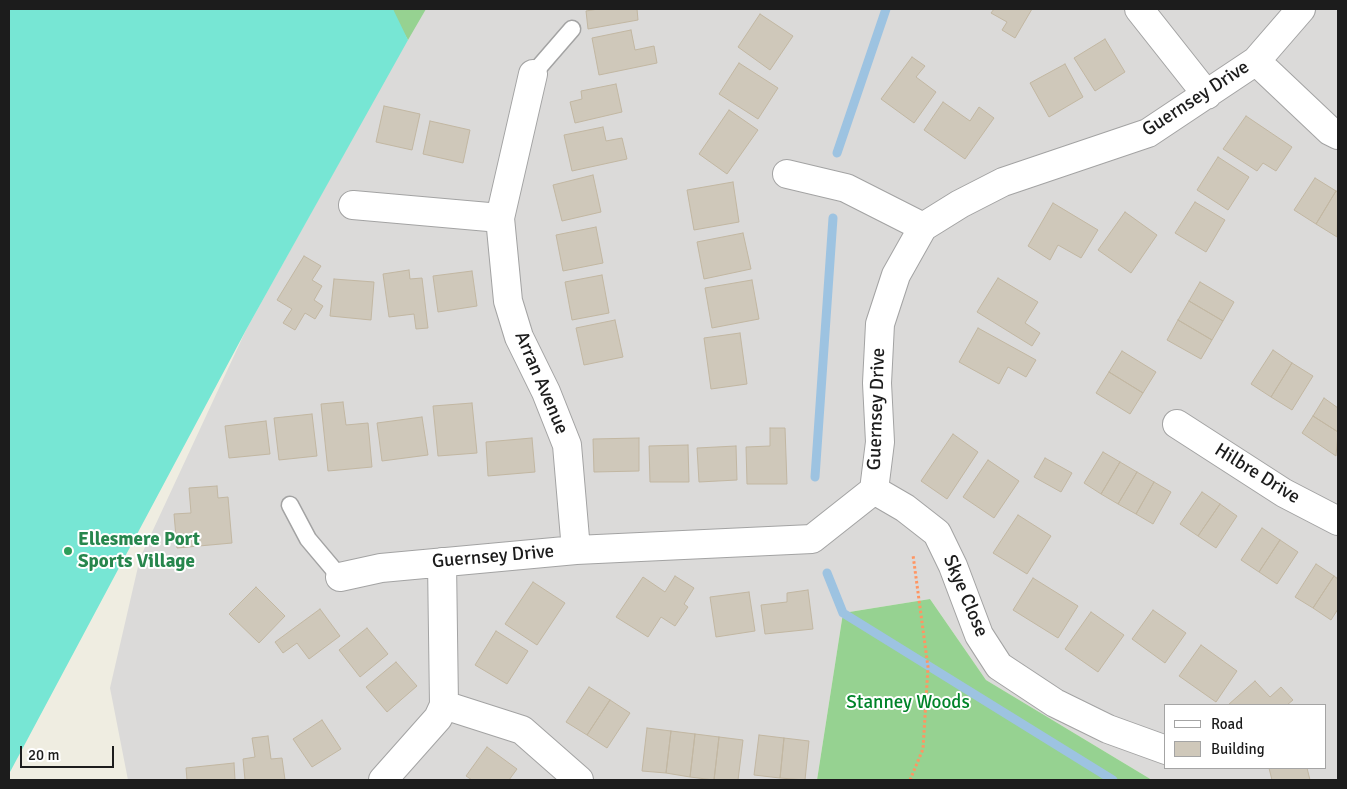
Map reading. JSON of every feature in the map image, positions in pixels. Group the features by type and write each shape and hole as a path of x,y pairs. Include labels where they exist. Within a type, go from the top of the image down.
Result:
{"street":[{"path":"1139,9 1208,95"},
{"name":"Guernsey Drive","path":"340,577 382,568 576,550 812,539 874,490 880,442 877,383 880,324 896,275 923,228 960,204 1003,182 1148,134 1256,61 1301,9"},
{"path":"1256,61 1330,131 1338,135"},
{"name":"Arran Avenue","path":"533,74 500,218 503,264 508,301 519,337 546,392 567,445 576,550"},
{"path":"787,174 846,188 923,228"},
{"path":"353,205 500,218"},
{"name":"Hilbre Drive","path":"1177,424 1284,493 1338,520"},
{"name":"Skye Close","path":"874,490 905,508 937,533 953,566 979,635 1000,666 1055,703 1108,729 1164,749"},
{"path":"383,780 438,718 444,704 442,562"},
{"path":"444,704 522,730 580,780"}],"lane":[{"path":"533,74 572,29"},
{"path":"290,505 308,539 340,577"}],"path":[{"path":"905,508 928,667 923,749 910,780"}],"shaded area":[{"name":"Ellesmere Port Sports Village","path":"9,9 393,9 408,40 246,330 10,772"},
{"path":"424,9 1338,9 1338,780 1152,780 986,680 930,599 843,613 817,780 128,780 110,688 140,558 246,330"}],"green space":[{"path":"388,9 426,9 408,40"},
{"name":"Stanney Woods","path":"930,599 986,680 1152,780 817,780 843,613"}],"building":[{"path":"598,9 637,9 638,20 588,29 586,11"},
{"path":"994,9 1032,9 1015,38 1002,30 1007,22 991,13"},
{"path":"760,14 793,36 770,70 738,47"},
{"path":"631,30 635,50 654,46 657,63 599,75 592,38"},
{"path":"1105,39 1125,72 1095,91 1074,58"},
{"path":"912,57 925,66 916,77 936,92 914,123 881,99"},
{"path":"739,63 778,88 758,119 719,94"},
{"path":"1065,64 1083,97 1049,117 1030,83"},
{"path":"616,84 622,112 575,123 570,102 582,99 581,91"},
{"path":"943,102 970,121 979,107 994,118 965,159 924,130"},
{"path":"384,106 420,114 412,150 376,142"},
{"path":"729,110 758,130 727,174 699,154"},
{"path":"1246,116 1292,147 1276,171 1263,163 1257,171 1223,149"},
{"path":"430,121 470,130 463,163 423,154"},
{"path":"603,127 606,141 622,138 627,159 572,171 564,135"},
{"path":"1218,157 1249,177 1228,210 1197,190"},
{"path":"593,175 601,212 562,221 553,185"},
{"path":"1315,178 1336,191 1316,224 1294,210"},
{"path":"733,182 739,222 694,230 687,190"},
{"path":"1336,191 1338,192 1337,237 1316,224"},
{"path":"1195,202 1225,220 1206,252 1175,233"},
{"path":"1053,203 1098,230 1081,258 1058,245 1050,260 1028,246"},
{"path":"1125,212 1157,235 1131,273 1098,250"},
{"path":"596,227 603,263 563,271 556,235"},
{"path":"743,233 751,269 704,279 697,242"},
{"path":"304,256 321,266 312,280 322,286 314,300 323,306 315,319 305,313 295,330 283,323 292,309 277,300"},
{"path":"409,270 410,279 422,278 428,328 416,329 414,314 389,317 383,274"},
{"path":"472,271 477,306 438,312 433,276"},
{"path":"602,275 609,313 572,320 565,282"},
{"path":"998,278 1038,302 1025,323 1040,333 1032,346 977,312"},
{"path":"334,279 374,282 371,320 330,316"},
{"path":"752,280 759,319 712,328 705,288"},
{"path":"1200,282 1234,302 1223,321 1189,301"},
{"path":"1189,301 1223,321 1212,340 1178,320"},
{"path":"615,320 623,357 584,365 576,328"},
{"path":"1178,320 1212,340 1201,359 1167,340"},
{"path":"978,328 1036,360 1026,377 1008,367 999,384 959,362"},
{"path":"740,333 747,384 711,389 704,338"},
{"path":"1273,350 1292,363 1271,397 1251,384"},
{"path":"1122,351 1156,372 1143,393 1109,372"},
{"path":"1292,363 1313,376 1292,410 1271,397"},
{"path":"1109,372 1143,393 1130,414 1096,393"},
{"path":"1324,398 1338,408 1338,432 1313,416"},
{"path":"343,402 346,425 368,423 372,467 328,471 321,404"},
{"path":"472,403 477,453 438,456 433,406"},
{"path":"312,414 317,456 279,460 274,418"},
{"path":"1313,416 1338,432 1336,456 1302,433"},
{"path":"422,417 428,455 382,461 377,423"},
{"path":"266,421 270,454 229,458 225,426"},
{"path":"770,428 785,428 787,484 747,484 746,447 770,446"},
{"path":"953,434 978,452 947,499 921,481"},
{"path":"532,438 535,472 488,476 486,442"},
{"path":"639,438 639,471 594,472 593,439"},
{"path":"688,445 689,482 650,482 649,446"},
{"path":"736,446 737,480 699,482 697,448"},
{"path":"1103,452 1120,462 1101,494 1084,483"},
{"path":"1045,458 1072,473 1061,492 1034,477"},
{"path":"988,460 1019,481 994,518 963,497"},
{"path":"1120,462 1137,472 1118,504 1101,494"},
{"path":"1137,472 1154,482 1136,514 1118,504"},
{"path":"1154,482 1171,492 1153,524 1136,514"},
{"path":"217,486 218,498 228,497 232,543 177,548 174,514 191,513 189,488"},
{"path":"1202,492 1220,504 1198,536 1180,524"},
{"path":"1220,504 1237,516 1216,548 1198,536"},
{"path":"1018,515 1051,536 1027,574 993,553"},
{"path":"1262,528 1280,540 1259,572 1241,560"},
{"path":"1280,540 1298,552 1277,584 1259,572"},
{"path":"1316,564 1334,576 1313,608 1295,597"},
{"path":"675,576 694,588 684,604 688,607 675,626 661,617 648,637 616,617 643,577 665,592"},
{"path":"1334,576 1338,579 1338,609 1331,620 1313,608"},
{"path":"1033,578 1078,606 1058,638 1013,610"},
{"path":"533,582 565,603 537,645 505,624"},
{"path":"256,587 285,616 259,643 229,614"},
{"path":"808,590 813,629 765,634 761,605 787,602 787,593"},
{"path":"749,592 755,631 716,637 710,597"},
{"path":"320,609 340,636 309,659 297,643 283,653 275,642"},
{"path":"1153,610 1186,633 1165,663 1132,639"},
{"path":"1091,612 1124,635 1098,672 1065,649"},
{"path":"367,628 388,654 360,677 339,650"},
{"path":"496,631 528,651 507,684 475,665"},
{"path":"1201,645 1237,671 1216,702 1179,676"},
{"path":"396,662 417,686 387,712 366,687"},
{"path":"1255,681 1270,697 1281,687 1293,700 1288,704 1229,704"},
{"path":"589,687 610,700 587,735 566,722"},
{"path":"610,700 630,713 607,748 587,735"},
{"path":"322,720 341,749 312,767 293,739"},
{"path":"647,728 671,731 666,773 642,771"},
{"path":"671,731 695,734 690,777 666,773"},
{"path":"695,734 719,737 714,780 690,777"},
{"path":"759,735 784,738 780,778 754,775"},
{"path":"268,736 271,759 282,758 285,780 245,780 243,759 255,757 252,738"},
{"path":"719,737 743,740 738,780 714,780"},
{"path":"784,738 809,741 805,780 780,778"},
{"path":"487,747 517,769 509,780 472,780 466,776"},
{"path":"234,763 235,780 187,780 186,768"},
{"path":"1269,769 1307,769 1310,780 1272,780"}],"waterway":[{"path":"837,153 886,9"},
{"path":"815,477 833,218"},
{"path":"827,573 843,613 1113,780"}],"place":[{"name":"Ellesmere Port Sports Village","path":"68,551"}]}
